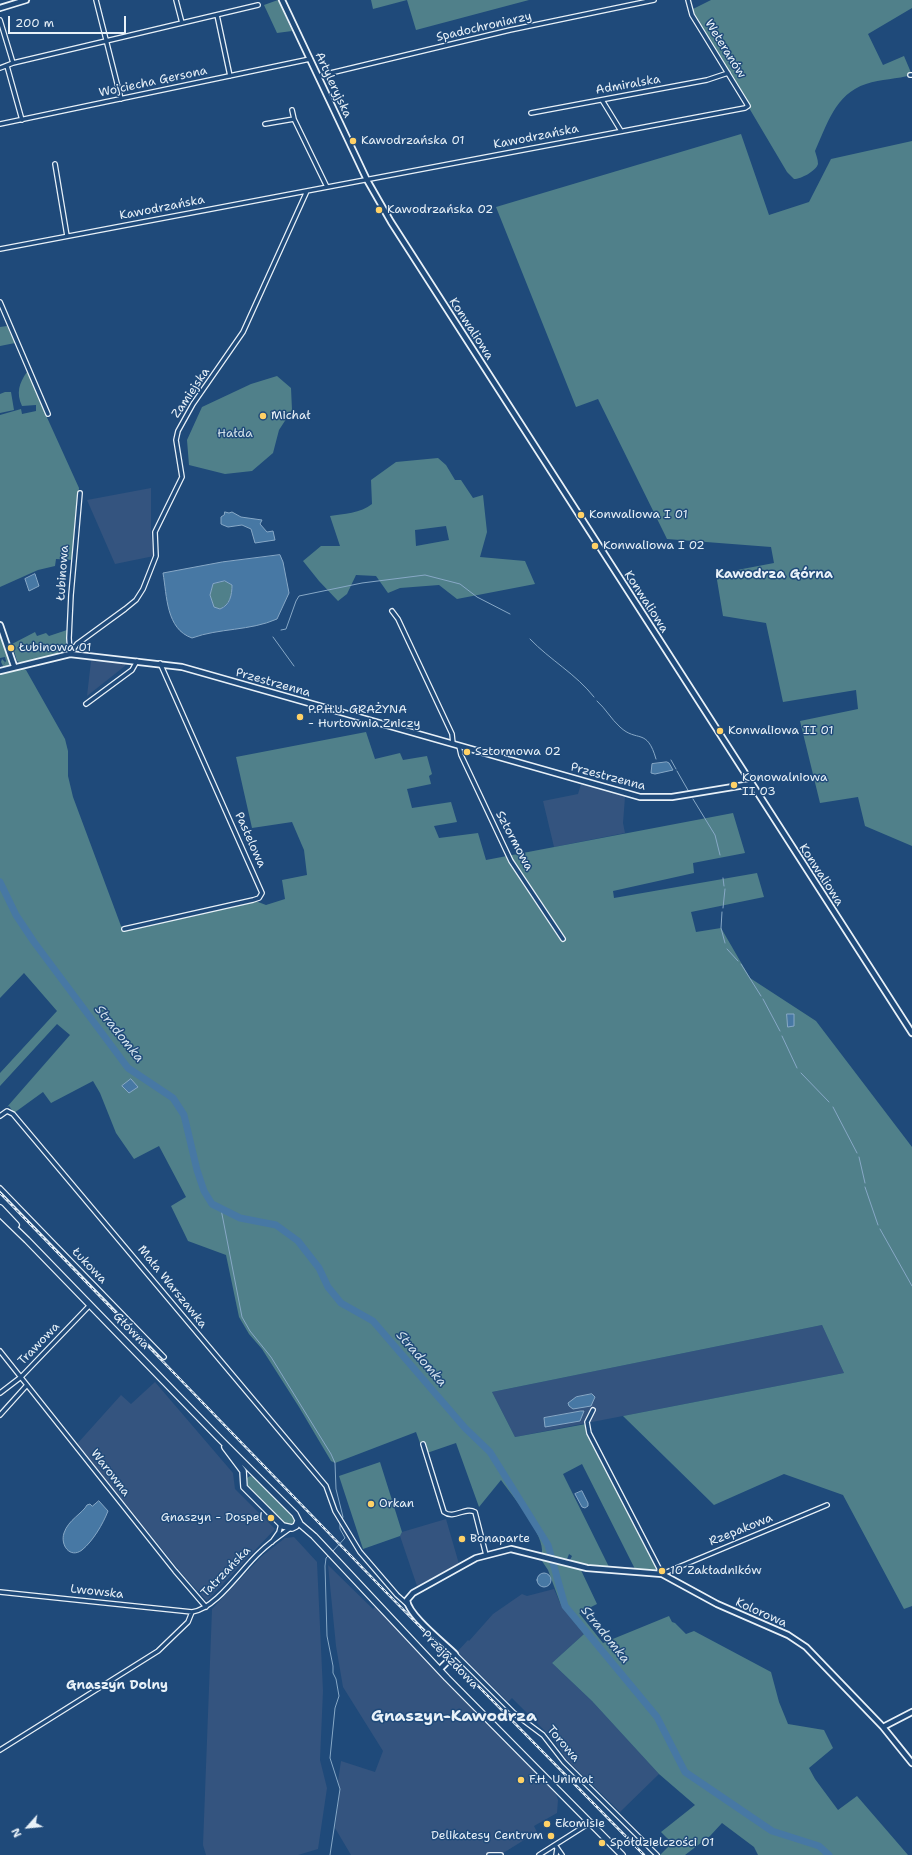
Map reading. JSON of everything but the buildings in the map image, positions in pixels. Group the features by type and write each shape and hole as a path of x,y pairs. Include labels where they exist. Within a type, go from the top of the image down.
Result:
{"main road":[{"name":"Główna","path":"0,1207 27,1240"},
{"name":"Główna","path":"0,1214 27,1240 218,1438 295,1514 298,1521"},
{"name":"Główna","path":"218,1438 239,1464 244,1477 244,1487 280,1524"},
{"path":"244,1477 250,1474 256,1475"},
{"path":"292,1528 298,1521"},
{"name":"Przejazdowa","path":"298,1521 390,1616 442,1667 493,1723"},
{"name":"Przejazdowa","path":"280,1524 306,1533 323,1547"},
{"name":"Przejazdowa","path":"390,1616 447,1678 622,1855"}],"street":[{"path":"1,6 26,0"},
{"path":"96,0 121,98"},
{"path":"176,0 182,22"},
{"name":"Artyleryjska","path":"282,0 367,180"},
{"name":"Spadochroniarzy","path":"318,76 510,30 654,0"},
{"name":"Weteranów","path":"688,0 692,15 748,106"},
{"path":"0,68 13,63 258,5"},
{"path":"217,15 230,76"},
{"path":"0,20 13,63"},
{"name":"Wojciecha Gersona","path":"0,124 310,59"},
{"path":"7,66 22,120"},
{"name":"Admiralska","path":"531,113 718,78 728,72"},
{"path":"602,100 621,131"},
{"name":"Kawodrzańska","path":"0,249 745,108 748,106"},
{"path":"292,110 294,119 327,187"},
{"path":"265,124 294,119"},
{"path":"55,164 67,236"},
{"name":"Konwaliowa","path":"367,180 391,222 912,1033"},
{"name":"Zamiejska","path":"70,654 77,644 136,600 143,589 156,556 155,532 182,477 176,440 178,431 193,404 243,332 307,191"},
{"path":"0,302 48,414"},
{"name":"Łubinowa","path":"70,654 69,638 71,595 80,493"},
{"path":"392,611 398,619 452,734 453,744"},
{"path":"0,625 14,666"},
{"name":"Przestrzenna","path":"0,671 14,666 70,654 160,663 182,667 640,797 672,798 751,784"},
{"path":"86,704 132,670 137,661"},
{"name":"Pastelowa","path":"124,928 253,900 259,898 262,894 160,663"},
{"name":"Sztormowa","path":"459,746 461,755 504,849 563,940"},
{"name":"Mała Warszawka","path":"0,1116 7,1111 13,1114 326,1486 338,1516 360,1552 397,1596 407,1604"},
{"name":"Łukowa","path":"0,1188 164,1357"},
{"name":"Trawowa","path":"0,1393 21,1377 90,1305"},
{"name":"Warowna","path":"0,1351 175,1571 206,1607"},
{"path":"0,1415 28,1385"},
{"path":"593,1410 588,1422 589,1433 662,1574"},
{"path":"423,1444 444,1512 451,1515 468,1510 475,1512 486,1554"},
{"name":"Rzepakowa","path":"662,1574 827,1505"},
{"name":"Tatrzańska","path":"192,1612 199,1611 206,1607 271,1542 279,1532 280,1524"},
{"name":"Tatrzańska","path":"271,1542 292,1528"},
{"name":"Kolorowa","path":"407,1604 408,1597 486,1554 511,1549 520,1549 557,1561 604,1570 662,1574 716,1604 797,1640 806,1647 883,1726 912,1763"},
{"name":"Lwowska","path":"0,1592 192,1612"},
{"name":"Torowa","path":"407,1604 428,1629 516,1714 543,1735 564,1762 657,1855"},
{"path":"0,1750 158,1652 188,1622 192,1612"},
{"path":"442,1667 455,1654"},
{"path":"883,1726 912,1712"},
{"path":"539,1855 556,1847 591,1822"},
{"path":"556,1847 556,1855"},
{"path":"556,1847 562,1855"},
{"path":"489,1855 500,1855"}],"shaded area":[{"path":"151,488 151,535 154,556 115,564 87,500"},
{"path":"225,512 232,512 241,517 262,520 260,524 267,532 273,531 275,540 255,543 251,529 242,525 228,527 221,524 221,517"},
{"path":"280,555 283,562 289,593 277,619 256,626 213,632 192,638 183,634 172,620 169,611 163,573 222,562","holes":["225,581 232,585 231,596 226,605 220,609 214,607 210,595 213,584"]},
{"path":"35,574 39,586 29,591 25,579"},
{"path":"91,661 126,663 125,666 87,696"},
{"path":"667,762 673,770 655,774 651,773 652,764"},
{"path":"581,784 625,797 623,823 625,833 554,847 543,801 578,794"},
{"path":"787,1014 794,1014 794,1026 788,1027"},
{"path":"131,1079 138,1087 129,1093 122,1086"},
{"path":"822,1325 844,1373 515,1437 492,1392"},
{"path":"155,1382 233,1473 235,1489 275,1529 207,1601 183,1575 77,1444 121,1395 131,1404"},
{"path":"592,1394 595,1397 591,1406 573,1409 569,1406 568,1403 576,1397"},
{"path":"584,1411 580,1421 545,1427 544,1418"},
{"path":"582,1491 588,1503 588,1506 585,1508 582,1507 575,1494"},
{"path":"99,1501 108,1511 100,1527 94,1537 82,1550 74,1553 70,1552 63,1542 66,1528 87,1505 90,1504 92,1506"},
{"path":"446,1519 459,1564 417,1586 400,1536 402,1532"},
{"path":"294,1537 317,1562 323,1691 320,1760 327,1788 318,1849 298,1855 206,1855 203,1845 212,1609 262,1556 285,1538"},
{"path":"328,1565 373,1609 378,1604 411,1635 477,1704 556,1794 558,1800 557,1813 534,1826 537,1832 500,1855 351,1855 335,1828 340,1789 338,1781 341,1761 375,1772 383,1751 343,1687 336,1646"},
{"path":"544,1573 549,1575 551,1580 549,1585 544,1587 539,1585 537,1580 539,1575"},
{"path":"554,1589 561,1605 584,1634 552,1663 592,1701 659,1774 620,1812 567,1760 553,1739 512,1698 508,1702 457,1652 493,1614 522,1594 527,1596"}],"green space":[{"path":"278,0 292,31 277,33 264,5"},
{"path":"371,0 407,0 373,9"},
{"path":"407,0 529,0 416,30"},
{"path":"711,0 912,0 912,8 868,34 883,65 904,56 912,75 866,84 847,95 833,112 815,151 818,162 817,167 808,174 794,179 787,172 691,10"},
{"path":"741,134 769,215 809,202 831,159 912,141 912,846 865,826 858,797 820,803 800,721 858,709 856,690 783,702 766,623 723,616 716,574 774,563 771,547 667,539 598,399 576,407 496,207"},
{"path":"7,326 15,343 0,346 0,327"},
{"path":"27,372 29,372 45,413 79,488 73,560 56,559 55,566 38,570 0,587 0,415 21,409 22,414 36,411 36,405 22,406 19,397 19,388"},
{"name":"Hałda","path":"277,376 291,388 292,410 279,430 273,453 252,471 225,474 189,465 187,440 202,407 251,384"},
{"path":"11,392 14,410 0,413 0,394"},
{"path":"438,458 446,465 455,480 461,480 473,498 483,495 487,532 480,557 525,561 535,584 457,599 439,585 400,588 388,593 376,576 356,575 347,594 338,601 303,561 321,546 340,546 330,516 357,511 372,504 371,480 396,462","holes":["446,526 449,540 416,546 415,530"]},
{"path":"225,581 232,585 230,599 226,605 220,609 214,608 210,595 213,584"},
{"path":"67,630 66,650 62,654 24,664 17,661 12,644 35,632 37,636 46,633 49,636"},
{"path":"0,632 10,661 9,665 4,668 3,666 6,661 5,657 0,658"},
{"path":"2,659 5,662 3,666 1,662"},
{"path":"22,668 26,670 65,739 68,751 68,776 73,797 121,926 124,928 253,900 266,905 285,899 282,880 307,875 304,850 292,822 252,828 236,757 366,732 375,759 400,753 403,760 427,756 432,774 429,776 431,784 407,789 412,808 451,802 457,822 434,826 439,838 478,833 486,860 733,813 745,853 693,863 694,873 613,891 614,898 757,873 764,897 691,912 696,932 721,928 750,978 816,1021 912,1147 912,1606 904,1609 843,1495 784,1474 714,1505 623,1416 844,1373 822,1325 492,1392 515,1437 586,1424 658,1570 657,1571 636,1571 582,1464 563,1474 610,1569 569,1562 572,1556 569,1554 566,1562 542,1554 542,1546 534,1526 501,1480 479,1507 456,1443 424,1454 416,1432 335,1463 331,1461 262,1349 249,1334 239,1317 226,1255 188,1241 171,1206 186,1197 159,1146 134,1159 116,1133 100,1093 93,1081 51,1103 43,1092 14,1113 9,1106 7,1107 70,1035 57,1024 0,1086 0,1073 57,1011 24,973 0,998 0,674"},
{"name":"Orkan","path":"380,1462 402,1532 400,1536 363,1549 339,1476"},
{"path":"250,1476 257,1478 293,1514 296,1523 291,1525 284,1523 248,1488 247,1478"},
{"path":"542,1558 580,1568 597,1604 579,1613 603,1643 669,1616 672,1622 686,1634 694,1631 771,1672 779,1702 788,1724 824,1730 833,1748 809,1768 815,1779 838,1810 857,1796 908,1855 758,1855 754,1847 722,1823 710,1836 685,1855 660,1855 672,1843 661,1832 695,1805 659,1774 592,1701 552,1663 584,1634 561,1605"}],"waterway":[{"path":"281,630 286,629 299,596 362,583 425,575 460,584 477,597 510,614"},
{"path":"273,637 294,666"},
{"path":"530,639 579,681 594,697"},
{"path":"597,701 614,721 626,732 645,739 653,749 656,759"},
{"path":"671,760 676,769"},
{"path":"677,771 689,792"},
{"path":"693,799 715,835 720,855"},
{"path":"723,878 724,886"},
{"name":"Stradomka","path":"0,882 16,915 34,942 128,1068 173,1098 184,1115 197,1170 204,1191 212,1204 240,1218 276,1225 298,1241 319,1268 328,1287 341,1303 373,1321 465,1428 490,1452 548,1545 565,1606 657,1717 685,1772 772,1831 819,1846 829,1855"},
{"path":"723,908 725,889"},
{"path":"722,912 721,928 725,943"},
{"path":"727,949 738,961"},
{"path":"741,964 761,996"},
{"path":"763,999 780,1031"},
{"path":"782,1036 797,1068"},
{"path":"801,1073 829,1102"},
{"path":"833,1107 857,1153"},
{"path":"859,1157 865,1183"},
{"path":"865,1187 878,1225"},
{"path":"221,1209 242,1317 250,1331 271,1357 331,1454 335,1463 336,1489 343,1517 342,1519"},
{"path":"880,1229 912,1286"},
{"path":"332,1552 345,1538 340,1529 340,1522"},
{"path":"329,1555 326,1558 325,1566 327,1636 333,1673 336,1679 339,1696 335,1708 330,1758 340,1789 330,1855"}],"railway":[{"path":"0,1193 380,1586 644,1855"}],"place":[{"name":"Kawodrzańska 01","path":"353,141"},
{"name":"Kawodrzańska 02","path":"379,210"},
{"name":"Michał","path":"263,416"},
{"name":"Konwaliowa I 01","path":"581,515"},
{"name":"Konwaliowa I 02","path":"595,546"},
{"name":"Łubinowa 01","path":"11,648"},
{"name":"P.P.H.U. GRAŻYNA - Hurtownia Zniczy","path":"300,717"},
{"name":"Konwaliowa II 01","path":"720,731"},
{"name":"Sztormowa 02","path":"467,752"},
{"name":"Konowalniowa II 03","path":"734,785"},
{"name":"Orkan","path":"371,1504"},
{"name":"Gnaszyn - Dospel","path":"271,1518"},
{"name":"Bonaparte","path":"462,1539"},
{"name":"10 Zakładników","path":"662,1571"},
{"name":"F.H. Unimat","path":"521,1780"},
{"name":"Ekomisie","path":"547,1824"},
{"name":"Delikatesy Centrum","path":"551,1836"},
{"name":"Spółdzielczości 01","path":"602,1843"}],"district":[{"name":"Kawodrza Górna","path":"774,575"},
{"name":"Gnaszyn Dolny","path":"117,1686"},
{"name":"Gnaszyn-Kawodrza","path":"454,1717"}]}
